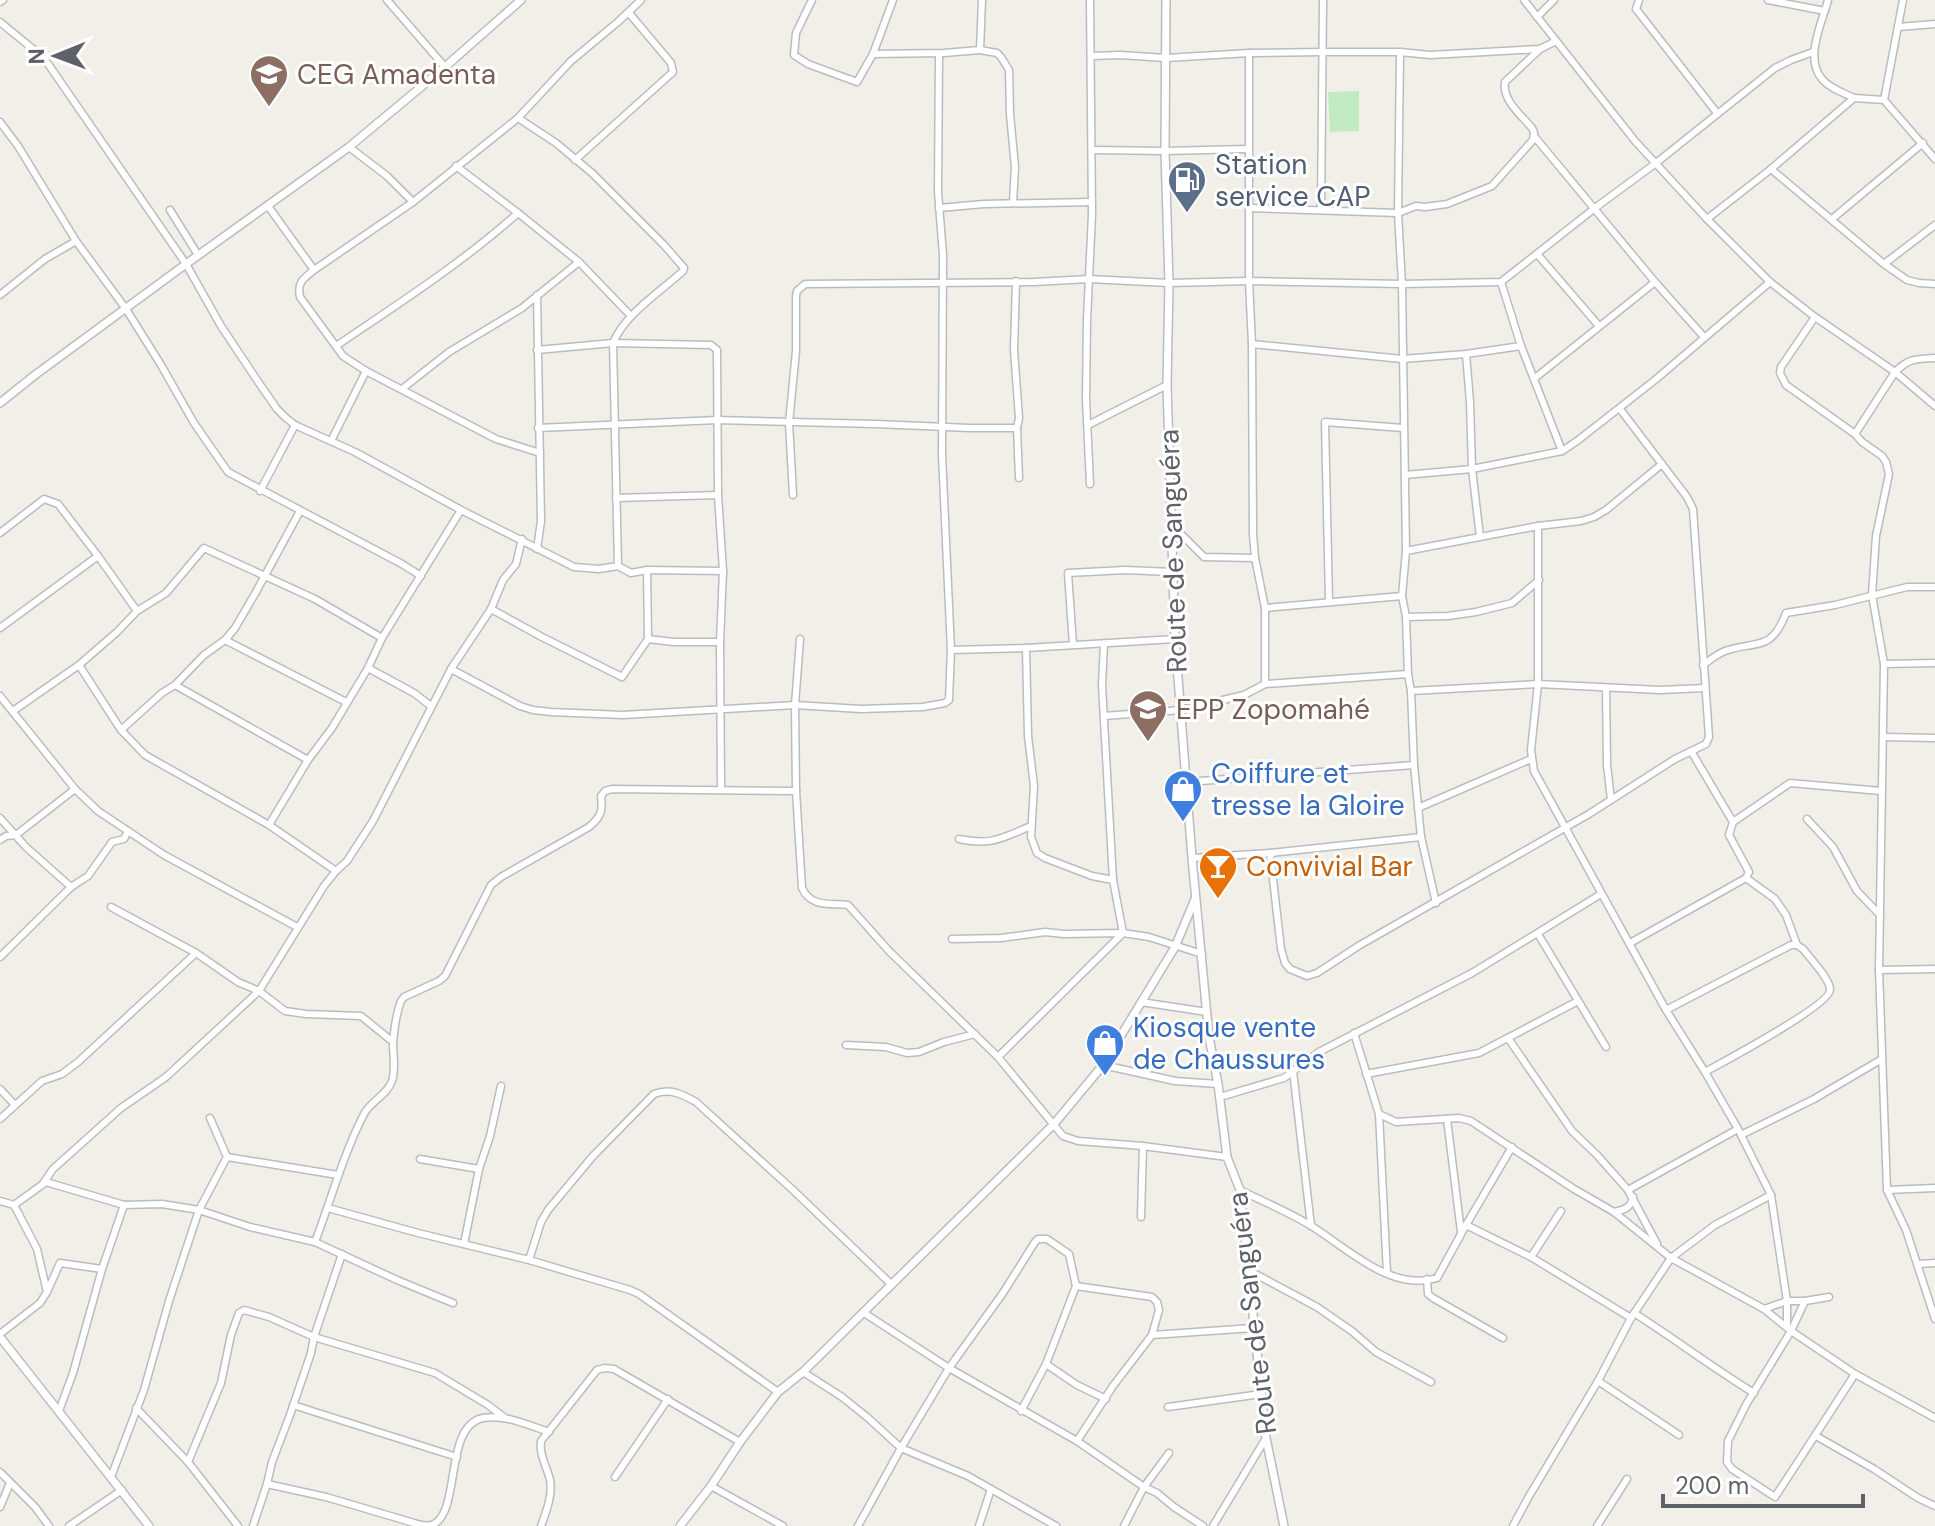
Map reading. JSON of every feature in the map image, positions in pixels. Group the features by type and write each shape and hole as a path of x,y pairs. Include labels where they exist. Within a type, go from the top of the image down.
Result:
{"street":[{"path":"387,0 445,67"},
{"path":"395,8 404,0"},
{"path":"0,403 349,147 521,0"},
{"path":"540,453 496,439 343,356 300,297 298,288 314,270 413,202 518,118 571,61 641,0"},
{"path":"812,0 796,33 795,57 857,82 873,54 893,0"},
{"path":"980,50 982,0"},
{"path":"1090,0 1092,202 1086,399 1090,484"},
{"name":"Route de Sanguéra","path":"1166,0 1167,385 1175,639 1207,1012 1227,1157 1240,1190 1266,1438 1284,1526"},
{"path":"1321,209 1323,0"},
{"path":"1524,0 1635,141 1770,282 1895,372 1935,406"},
{"path":"1537,17 1554,0"},
{"path":"1639,0 1636,9 1717,113"},
{"path":"1768,0 1825,11"},
{"path":"1828,0 1813,52 1821,78 1854,98 1884,100 1935,157"},
{"path":"1884,100 1903,0"},
{"path":"575,160 673,72 671,63 629,13"},
{"path":"0,22 44,58 186,264 221,326 261,386 277,409 295,425 355,452 574,567 599,569 618,566 631,573 647,570 723,571"},
{"path":"1898,27 1935,24"},
{"path":"1556,41 1540,49 1505,82 1504,94 1532,128 1534,136 1704,337"},
{"path":"1091,56 1166,58 1323,52 1430,55 1540,49"},
{"path":"873,54 939,54 980,50 997,53 1009,70 1015,167 1013,203"},
{"path":"1400,52 1398,213 1406,551 1402,596 1421,837 1436,903"},
{"path":"793,495 789,423 796,351 796,296 805,284 1089,279 1169,283 1501,282 1775,68 1813,52"},
{"path":"1249,53 1253,534 1265,608 1265,684"},
{"path":"451,669 533,710 623,715 795,705 861,709 923,707 945,703 951,697 942,455 943,255 939,208 939,54"},
{"path":"1707,219 1854,98"},
{"path":"518,118 556,143 592,173 683,265 683,271 631,316 613,343 618,566"},
{"path":"0,122 76,241 126,309 217,459 228,472 421,576"},
{"path":"1249,208 1398,213 1416,206 1447,204 1492,186 1534,136"},
{"path":"1832,219 1923,143"},
{"path":"349,147 387,176 413,202"},
{"path":"1092,150 1248,149"},
{"path":"456,166 579,262 631,316"},
{"path":"1771,169 1884,264 1912,282 1935,284"},
{"path":"939,208 1092,202"},
{"path":"268,206 314,270"},
{"path":"170,210 198,255"},
{"path":"336,346 441,275 518,213"},
{"path":"1884,264 1935,225"},
{"path":"0,295 45,259 76,241"},
{"path":"1538,255 1599,326"},
{"path":"402,389 449,352 522,308 579,262"},
{"path":"1016,281 1014,350 1019,478"},
{"path":"1501,282 1521,346 1562,451"},
{"path":"1535,378 1655,282"},
{"path":"1405,475 1472,469 1562,451 1620,409 1770,282"},
{"path":"537,295 541,521 537,549"},
{"path":"1815,317 1781,367 1782,378 1786,385 1882,456 1889,474 1876,536 1872,595 1884,664 1879,970 1887,1190 1906,1230 1935,1319"},
{"path":"537,350 613,343 711,345 718,354 718,495 723,571 721,790"},
{"path":"1252,344 1402,359 1521,346"},
{"path":"1466,354 1472,469 1480,537"},
{"path":"1855,434 1895,372 1908,361 1935,358"},
{"path":"331,441 366,371"},
{"path":"1088,425 1167,385"},
{"path":"1270,853 1285,963 1290,969 1307,976 1317,973 1640,780 1706,744 1693,509 1620,409"},
{"path":"538,428 717,420 1017,428"},
{"path":"1329,601 1325,422 1403,428"},
{"path":"260,491 295,425"},
{"path":"1406,551 1594,517 1662,464"},
{"path":"616,498 718,495"},
{"path":"0,533 44,499 58,504 137,611"},
{"path":"269,825 308,760 332,728 382,638 461,510"},
{"path":"121,730 175,685 197,660 225,640 235,628 300,511"},
{"path":"1172,525 1204,557 1255,558"},
{"path":"1538,526 1538,684 1531,759 1534,771 1666,1010 1739,1132 1771,1195 1789,1329"},
{"path":"42,1185 53,1169 98,1128 166,1077 259,991 324,886 347,861 373,821 451,669 491,609 503,580 516,564 522,539"},
{"path":"13,711 79,665 137,611 166,593 204,548 315,599 382,638"},
{"path":"0,628 98,556"},
{"path":"491,609 622,677 648,639 647,570"},
{"path":"1073,645 1068,573 1125,570 1173,572"},
{"path":"1406,617 1448,616 1512,603 1539,580"},
{"path":"1703,665 1720,653 1757,645 1771,638 1786,613 1835,605 1907,587 1935,587"},
{"path":"1265,608 1402,596"},
{"path":"648,639 720,642"},
{"path":"800,639 795,705 796,791 805,895 824,904 848,905 889,951 998,1057 1063,1136 1078,1141 1227,1157"},
{"path":"951,650 1175,639"},
{"path":"225,640 346,702"},
{"path":"1104,644 1102,685 1113,880 1123,933"},
{"path":"1026,648 1028,736 1034,786 1031,837 1037,853 1045,858 1092,876 1113,880"},
{"path":"1884,664 1935,663"},
{"path":"79,665 121,730 145,755 269,825 336,871"},
{"path":"368,668 431,706"},
{"path":"1104,716 1181,710 1244,695 1265,684 1408,674"},
{"path":"1411,691 1538,684 1682,690 1705,688"},
{"path":"175,685 308,760"},
{"path":"1606,688 1607,765 1611,800"},
{"path":"0,696 75,789 98,811 164,855 297,927"},
{"path":"1884,737 1935,738"},
{"path":"1691,751 1733,822"},
{"path":"1418,808 1531,759"},
{"path":"1187,782 1414,765"},
{"path":"1630,943 1746,878 1749,872 1729,835 1733,822 1790,783 1881,791"},
{"path":"0,840 16,835 75,789"},
{"path":"315,1242 338,1175 366,1110 390,1085 394,1071 393,1042 403,998 445,976 491,885 598,820 602,812 601,796 605,791 796,791"},
{"path":"0,818 26,847 71,887"},
{"path":"1807,819 1833,847 1857,891 1880,915"},
{"path":"959,839 978,843 997,840 1031,826"},
{"path":"0,957 71,887 88,876 112,842 124,839 128,831"},
{"path":"1192,858 1421,837"},
{"path":"1746,878 1775,899 1786,915 1797,945"},
{"path":"1220,1097 1284,1078 1319,1052 1472,973 1601,894"},
{"path":"680,1526 778,1392 864,1313 1054,1124 1103,1065 1175,947 1196,897"},
{"path":"111,907 196,953 238,982 259,991 285,1011 365,1017 393,1042"},
{"path":"952,939 1001,938 1045,932 1123,933 1149,937 1202,954"},
{"path":"998,1057 1123,933"},
{"path":"1538,934 1606,1047"},
{"path":"1666,1010 1791,945 1803,949 1827,980 1829,995 1802,1016 1705,1072"},
{"path":"0,1119 42,1081 62,1074 78,1062 196,953"},
{"path":"1879,970 1935,969"},
{"path":"1366,1074 1479,1053 1578,1001"},
{"path":"1141,1002 1207,1012"},
{"path":"1354,1033 1379,1114 1387,1273"},
{"path":"846,1045 919,1052 975,1034"},
{"path":"1508,1038 1572,1131 1630,1194 1659,1248"},
{"path":"1630,1194 1739,1132 1814,1099 1882,1059"},
{"path":"1103,1065 1175,1081 1218,1084"},
{"path":"1293,1071 1311,1226"},
{"path":"464,1244 479,1169 501,1086"},
{"path":"0,1089 15,1105"},
{"path":"529,1260 541,1222 568,1185 654,1094 668,1091 696,1102 892,1285"},
{"path":"1379,1114 1396,1122 1459,1118 1471,1121 1614,1212 1671,1258 1764,1309 1855,1374 1935,1418"},
{"path":"210,1118 227,1157"},
{"path":"1447,1119 1461,1232"},
{"path":"1141,1217 1143,1146"},
{"path":"1240,1190 1311,1226 1387,1273 1409,1281 1437,1278 1512,1147"},
{"path":"227,1157 338,1175"},
{"path":"111,1477 144,1390 199,1210 227,1157"},
{"path":"420,1159 479,1169"},
{"path":"14,1205 46,1182 124,1205 162,1204 199,1210 250,1227 315,1242 453,1303"},
{"path":"1887,1190 1935,1188"},
{"path":"1614,1212 1624,1210 1631,1203 1630,1194"},
{"path":"1513,1526 1633,1316 1671,1258 1715,1225 1771,1195"},
{"path":"0,1201 14,1205 32,1238 47,1292"},
{"path":"59,1411 124,1205"},
{"path":"328,1208 619,1285 639,1294 778,1392"},
{"path":"1531,1257 1561,1211"},
{"path":"1466,1225 1531,1257 1674,1339 1754,1393"},
{"path":"858,1526 949,1368 1003,1293 1029,1250 1038,1239 1047,1239 1069,1254 1076,1286 1046,1364 1021,1411"},
{"path":"253,1526 342,1254"},
{"path":"40,1261 102,1269"},
{"path":"60,1263 40,1303 0,1336 149,1526"},
{"path":"1918,1264 1935,1263"},
{"path":"1248,1270 1317,1307 1376,1352 1431,1382"},
{"path":"1427,1279 1428,1294 1433,1298 1503,1338"},
{"path":"1076,1286 1152,1297 1159,1310 1152,1335 1077,1441"},
{"path":"1764,1309 1787,1301 1829,1297"},
{"path":"1805,1301 1728,1441 1727,1462 1732,1469 1775,1497 1855,1374"},
{"path":"188,1462 221,1383 231,1335 239,1313 244,1310 269,1317 314,1337 435,1373 505,1418"},
{"path":"864,1313 949,1368 1077,1441 1203,1526"},
{"path":"1152,1335 1253,1328"},
{"path":"1046,1364 1077,1385 1106,1399"},
{"path":"541,1526 551,1483 541,1441 597,1370 614,1369 740,1442"},
{"path":"803,1372 842,1397 901,1448 968,1476 1056,1526"},
{"path":"1598,1381 1679,1435"},
{"path":"1168,1407 1261,1394"},
{"path":"615,1477 668,1399"},
{"path":"293,1405 457,1457"},
{"path":"136,1408 188,1462 238,1526"},
{"path":"267,1484 326,1497 391,1522 432,1524 444,1512 458,1443 470,1425 478,1419 505,1418 549,1432"},
{"path":"1816,1436 1935,1506"},
{"path":"1213,1526 1266,1438"},
{"path":"1124,1526 1144,1487 1169,1453"},
{"path":"0,1472 49,1526"},
{"path":"1597,1526 1627,1479"},
{"path":"0,1507 10,1483"},
{"path":"711,1486 783,1526"},
{"path":"979,1526 991,1489"},
{"path":"69,1526 122,1490"}],"green space":[{"path":"1359,91 1359,131 1330,132 1328,92"}],"place":[{"name":"CEG Amadenta","path":"269,108"},
{"name":"Station service CAP","path":"1187,214"},
{"name":"EPP Zopomahé","path":"1148,743"},
{"name":"Coiffure et tresse la Gloire","path":"1183,823"},
{"name":"Convivial Bar","path":"1218,900"},
{"name":"Kiosque vente de Chaussures","path":"1105,1077"}]}
